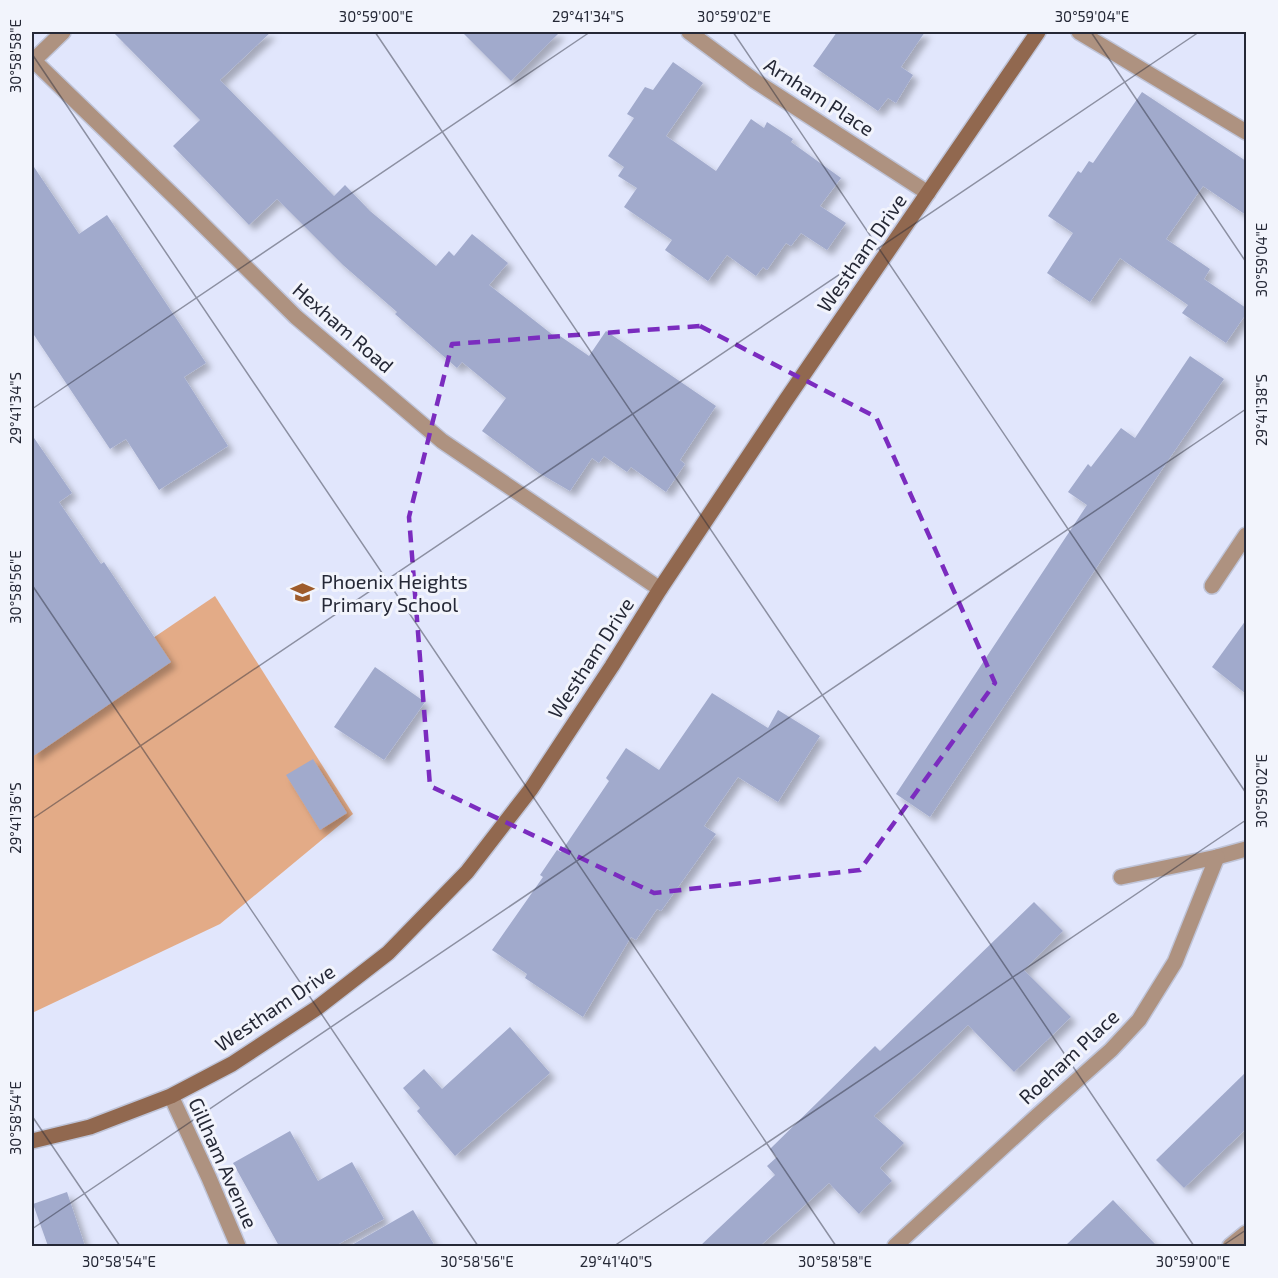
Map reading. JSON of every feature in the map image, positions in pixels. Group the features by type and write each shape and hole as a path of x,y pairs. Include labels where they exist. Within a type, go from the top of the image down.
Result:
{"street":[{"path":"32,60 63,32"},
{"name":"Arnham Place","path":"689,32 754,81 928,193"},
{"name":"Westham Drive","path":"32,1142 90,1127 171,1096 232,1064 317,1008 388,953 467,872 531,789 786,400 1038,32"},
{"path":"1079,32 1246,132"},
{"name":"Hexham Road","path":"32,60 296,317 425,427 442,441 660,589"},
{"path":"1212,586 1246,535"},
{"path":"1121,877 1217,858 1246,849"},
{"name":"Roeham Place","path":"895,1246 1111,1050 1139,1020 1175,962 1217,858"},
{"name":"Gillham Avenue","path":"171,1096 238,1246"},
{"path":"1230,1246 1246,1233"}],"highlighted area":[{"path":"700,326 876,417 995,683 860,870 654,893 430,786 409,517 452,344"}],"shaded area":[{"path":"215,596 353,814 220,924 32,1013 32,720"}],"building":[{"path":"113,32 271,32 220,80 334,196 345,185 370,211 436,266 449,251 454,256 472,234 508,263 489,285 558,339 560,336 589,356 606,331 716,406 680,460 685,464 666,492 631,467 627,472 604,456 599,463 592,458 570,491 539,473 482,431 506,398 462,362 457,368 395,314 397,312 343,265 277,199 249,225 173,146 200,120"},
{"path":"462,32 560,32 511,81"},
{"path":"837,32 925,32 901,67 913,75 896,103 888,98 878,111 813,66"},
{"path":"673,62 703,83 666,136 716,171 751,119 764,128 767,122 793,139 791,142 841,178 820,206 846,223 827,250 801,233 791,246 786,243 767,270 763,267 756,276 727,255 708,281 665,250 672,240 624,207 637,188 618,176 624,167 608,156 634,118 627,114 645,87 653,90"},
{"path":"1142,92 1246,161 1246,215 1203,186 1166,239 1210,269 1204,279 1246,308 1246,314 1226,343 1182,313 1188,305 1120,258 1090,302 1047,273 1073,233 1048,216 1078,171 1081,173 1089,161 1093,163"},
{"path":"32,164 79,234 107,215 206,363 184,377 228,446 159,490 126,439 110,449 32,332"},
{"path":"1190,356 1224,379 930,817 896,794 1087,505 1068,492 1088,464 1091,467 1121,428 1135,438"},
{"path":"32,435 72,493 59,502 101,564 104,562 171,662 32,757"},
{"path":"1246,620 1246,694 1212,667"},
{"path":"375,667 425,702 384,760 334,727"},
{"path":"712,693 768,728 778,710 820,736 778,802 738,777 704,826 716,834 661,911 657,909 636,940 631,937 583,1017 525,978 527,974 492,950 543,877 540,875 557,850 561,852 609,781 606,778 626,748 659,770"},
{"path":"313,759 347,813 320,830 286,775"},
{"path":"1034,902 1063,931 1024,970 1071,1017 1014,1072 968,1025 874,1116 904,1143 880,1168 892,1181 859,1214 829,1183 760,1246 700,1246 775,1175 767,1166 777,1157 770,1149 875,1046 880,1051"},
{"path":"510,1027 550,1073 455,1156 417,1111 420,1108 403,1088 424,1069 442,1089"},
{"path":"1246,1072 1246,1129 1184,1188 1156,1160"},
{"path":"290,1131 318,1181 352,1162 384,1219 335,1246 279,1246 233,1163"},
{"path":"67,1192 85,1246 48,1246 33,1204"},
{"path":"1113,1200 1157,1246 1065,1246"},
{"path":"413,1210 435,1246 350,1246"}],"place":[{"name":"Phoenix Heights Primary School","path":"303,593"}]}
